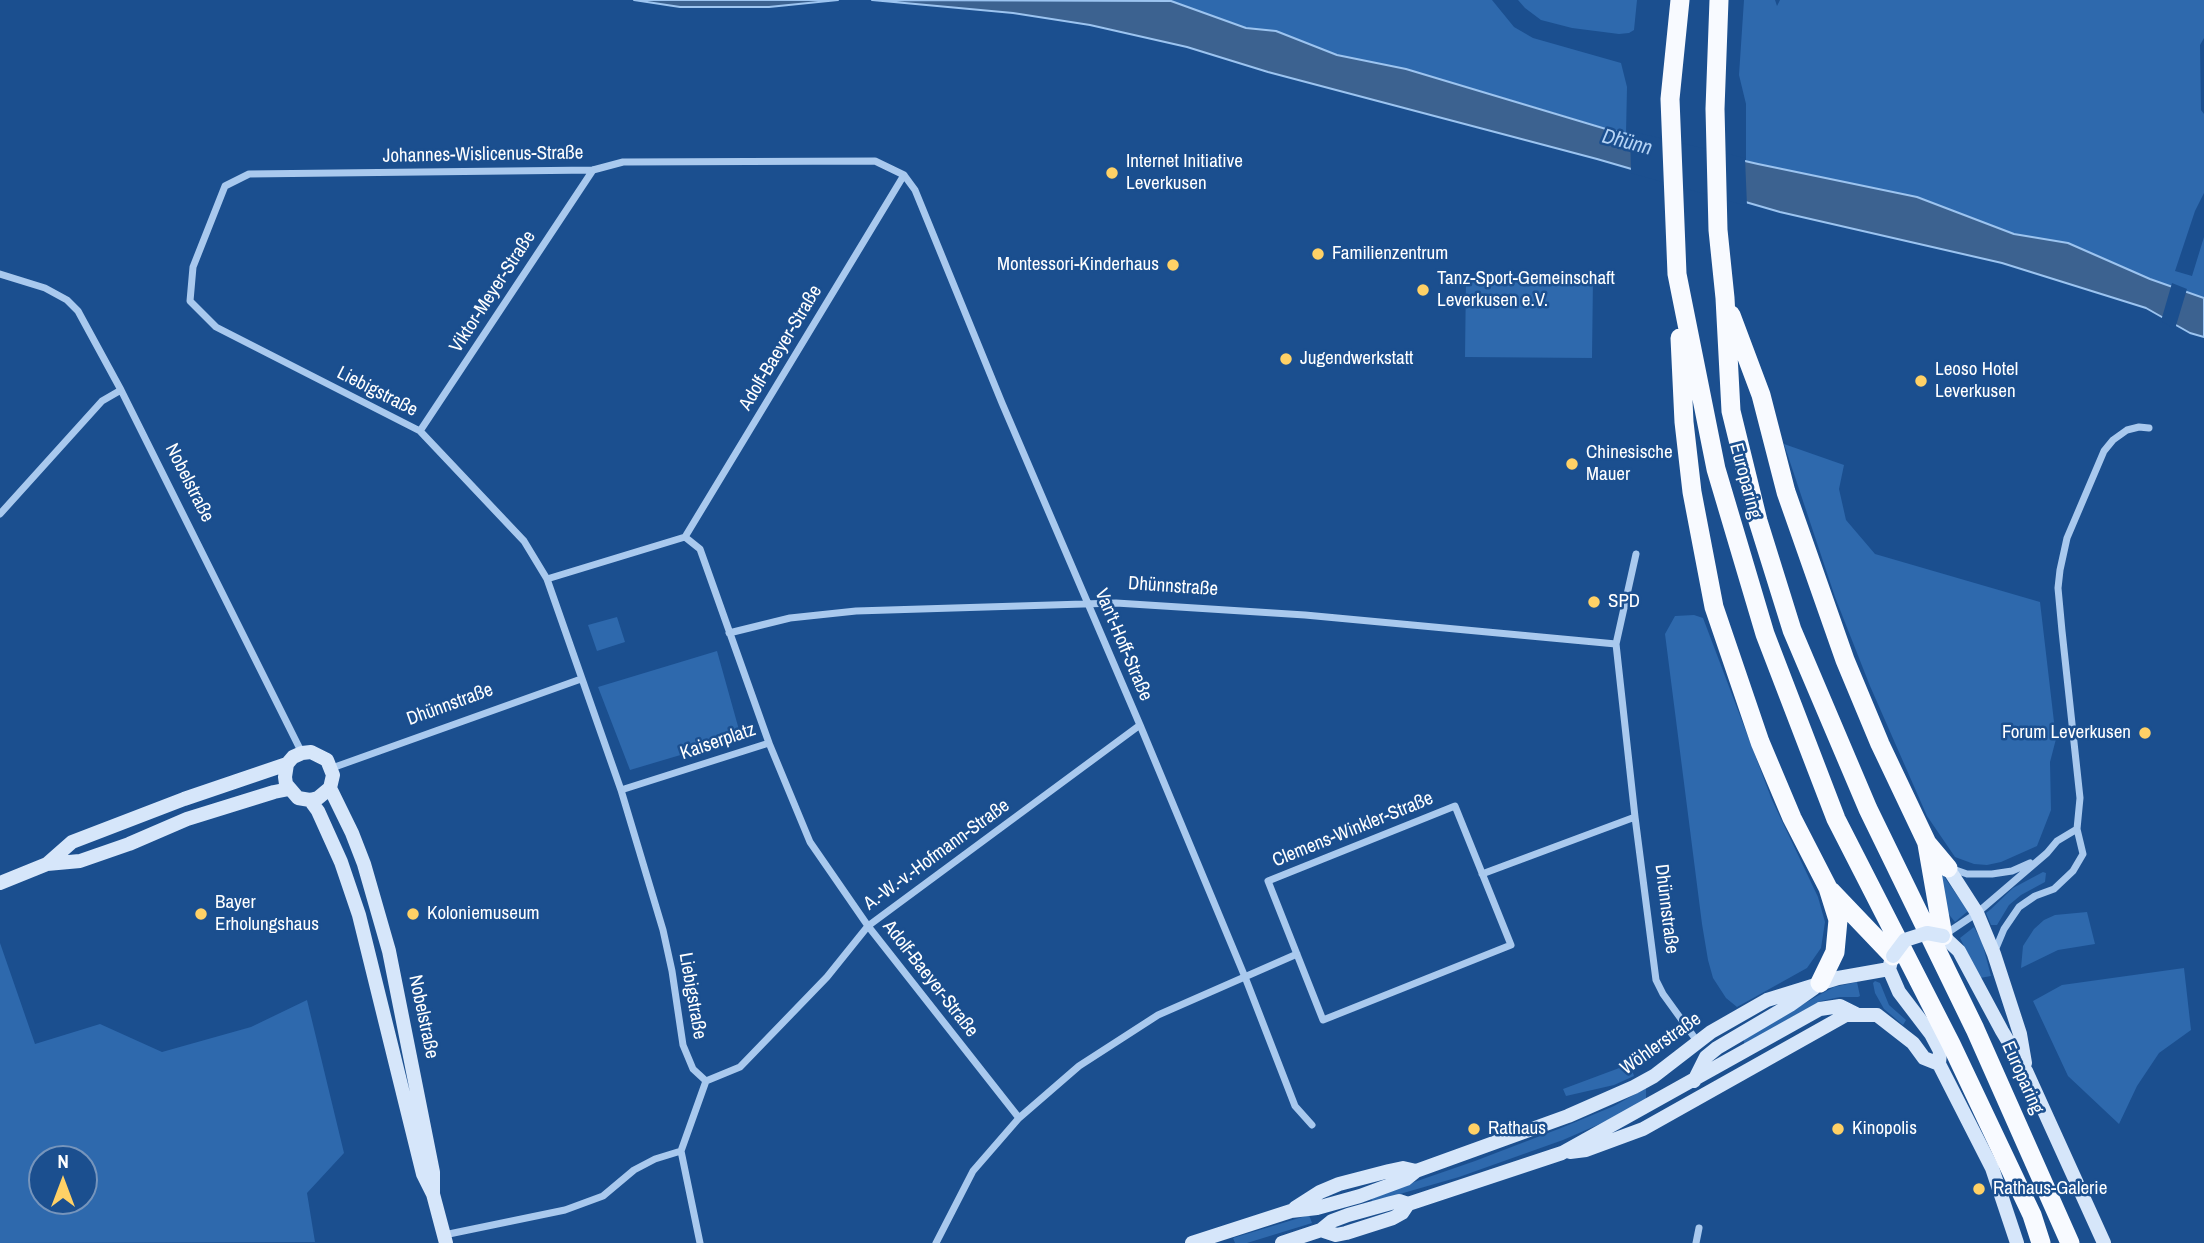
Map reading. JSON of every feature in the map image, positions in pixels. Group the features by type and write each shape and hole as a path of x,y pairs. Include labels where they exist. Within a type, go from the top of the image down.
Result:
{"highway":[{"name":"Europaring","path":"1680,0 1670,99 1677,274 1716,469 1765,634 1836,819 1951,1044 2032,1215 2041,1243"},
{"name":"Europaring","path":"1719,0 1715,109 1718,230 1725,298 1731,411 1758,521 1792,630 1868,809 1975,1029 2070,1243"},
{"path":"1677,274 1684,422 1692,492 1714,607 1760,742 1793,818 1828,888 1838,920 1838,938 1832,960 1820,983"},
{"path":"1725,298 1761,395 1786,492 1814,578 1875,732 1927,843 1948,868"},
{"path":"1927,843 1943,936"},
{"path":"1828,888 1870,932 1891,963"}],"main road":[{"path":"302,753 320,754 332,768 330,788 318,798 310,800 298,797 289,789 285,777 288,764 293,757 302,753"},
{"path":"47,864 72,842 184,799 288,764"},
{"name":"Nobelstraße","path":"330,788 365,864 390,951 431,1160 433,1194 444,1239"},
{"path":"0,883 47,864 80,860 129,844 187,819 289,789"},
{"name":"Nobelstraße","path":"310,800 318,811 341,862 359,915 423,1174 433,1194"},
{"name":"Europaring","path":"1948,868 1977,913 1994,954 2020,1034 2026,1071"},
{"path":"1943,936 1927,933 1905,940 1891,963 1899,992 1931,1034 1940,1051 1939,1064 1992,1168 2017,1243"},
{"name":"Europaring","path":"1943,936 1959,951 2026,1071 2104,1243"},
{"name":"Wöhlerstraße","path":"1192,1243 1290,1211 1320,1192 1339,1184 1404,1168 1416,1171 1568,1116 1654,1076 1697,1041 1767,1000 1891,963"},
{"path":"1686,1105 1706,1058 1717,1048 1790,1005 1820,983"},
{"path":"1282,1243 1321,1230 1336,1235 1346,1233 1402,1213 1408,1204 1562,1153 1820,1009 1840,1006 1856,1014"},
{"path":"1562,1153 1586,1150 1622,1138 1686,1105 1837,1018 1856,1014 1877,1015 1913,1043 1924,1059 1939,1064"},
{"path":"2095,1223 2113,1243"}],"street":[{"name":"Johannes-Wislicenus-Straße","path":"190,301 193,267 225,186 249,174 593,170 623,162 874,161 904,175"},
{"name":"Viktor-Meyer-Straße","path":"420,432 593,170"},
{"name":"Adolf-Baeyer-Straße","path":"685,537 904,175"},
{"name":"Van't-Hoff-Straße","path":"904,175 915,190 1002,403 1140,725 1245,977 1295,1106 1312,1125"},
{"name":"Nobelstraße","path":"0,274 45,289 67,300 78,311 121,390 302,753"},
{"name":"Liebigstraße","path":"190,301 216,327 420,432 524,541 547,579"},
{"path":"0,514 102,401 121,390"},
{"path":"1994,954 2004,929 2019,907 2035,896 2054,889 2074,871 2083,854 2077,829 2080,797 2058,588 2060,570 2067,538 2104,451 2113,439 2127,430 2149,428"},
{"path":"621,790 547,579 685,537"},
{"name":"Kaiserplatz","path":"621,790 769,743 700,549 685,537"},
{"name":"Dhünnstraße","path":"1636,554 1616,645 1635,817 1656,980 1663,995 1697,1041"},
{"name":"Dhünnstraße","path":"729,633 790,618 856,611 1116,603 1291,614 1616,645"},
{"name":"Dhünnstraße","path":"332,768 581,679"},
{"name":"A.-W.-v.-Hofmann-Straße","path":"706,1082 740,1067 827,977 868,926 1140,725"},
{"name":"Adolf-Baeyer-Straße","path":"769,743 810,842 868,926 1019,1118"},
{"name":"Liebigstraße","path":"621,790 663,930 683,1045 693,1069 706,1082"},
{"name":"Clemens-Winkler-Straße","path":"1455,806 1511,945 1323,1020 1297,954 1268,881 1455,806"},
{"path":"1482,874 1635,817"},
{"path":"1943,936 1977,913 2057,841 2077,829"},
{"path":"1948,868 1967,874 1992,874 2012,871 2037,860"},
{"path":"936,1243 973,1171 1019,1118 1079,1066 1158,1015 1297,954"},
{"path":"700,1243 681,1151 706,1082"},
{"path":"444,1239 565,1210 603,1196 634,1170 655,1159 681,1151"},
{"path":"1696,1242 1699,1228"}],"shaded area":[{"path":"1165,0 1492,0 1514,27 1533,38 1621,63 1627,87 1626,134 1406,69 1337,55 1276,31 1246,28"},
{"path":"1518,0 1637,0 1634,30 1619,34 1572,28 1541,20"},
{"path":"1744,0 1775,0 1777,6 1780,0 2204,0 2204,38 2200,45 2201,110 2204,114 2204,193 2195,211 2175,271 2192,276 2204,237 2204,298 2150,279 2068,243 2014,234 1917,197 1746,161 1746,104 1739,75"},
{"path":"1466,277 1593,278 1592,358 1465,357"},
{"path":"1784,444 1844,465 1839,489 1846,520 1875,554 2040,602 2056,739 2050,762 2051,810 2037,846 2001,862 1974,864 1955,857 1927,816 1870,686 1835,597"},
{"path":"1694,615 1703,618 1772,800 1818,897 1825,922 1821,948 1807,968 1737,1007 1726,998 1713,978 1708,960 1665,634 1675,616"},
{"path":"617,617 625,642 597,651 588,625"},
{"path":"717,651 741,737 630,770 598,687"},
{"path":"2043,872 2046,873 2045,882 2021,895 2009,905 1997,925 1991,925 1986,913 2013,888"},
{"path":"1943,875 1968,911 1955,922 1947,912 1937,876"},
{"path":"2087,912 2095,944 2058,950 2021,968 2023,946 2034,929 2044,920 2055,915"},
{"path":"1974,927 1982,942 1991,976 1980,978 1960,938"},
{"path":"0,943 35,1044 100,1024 162,1052 251,1027 307,1000 344,1153 307,1193 315,1242 0,1243"},
{"path":"2184,968 2191,1030 2159,1053 2137,1086 2119,1124 2068,1076 2033,1001 2062,985"},
{"path":"1875,981 1880,983 1889,1005 1906,1020 1903,1025 1884,1009 1875,993"},
{"path":"1857,982 1860,996 1821,1001 1744,1044 1744,1038 1821,994 1834,987"},
{"path":"1630,1064 1634,1076 1614,1085 1566,1096 1563,1089"},
{"path":"1646,1088 1646,1100 1563,1140 1459,1177 1372,1202 1371,1197 1561,1128 1614,1106"},
{"path":"1309,1215 1312,1223 1247,1243 1235,1243 1233,1238"}],"water":[{"path":"634,0 838,0 769,7 680,7"},
{"name":"Dhünn","path":"872,0 1171,1 1246,28 1276,31 1337,55 1406,69 1606,129 1917,197 2014,234 2068,243 2150,279 2204,298 2204,337 2190,333 2146,308 2002,263 1780,212 1597,159 1268,72 1187,47 1090,25 1013,13"}],"pier":[{"path":"1630,131 1745,158 1747,206 1631,173"},
{"path":"2172,283 2187,289 2175,329 2161,321"}],"place":[{"name":"Internet Initiative Leverkusen","path":"1112,173"},
{"name":"Familienzentrum","path":"1318,254"},
{"name":"Montessori-Kinderhaus","path":"1173,265"},
{"name":"Tanz-Sport-Gemeinschaft Leverkusen e.V.","path":"1423,290"},
{"name":"Jugendwerkstatt","path":"1286,359"},
{"name":"Leoso Hotel Leverkusen","path":"1921,381"},
{"name":"Chinesische Mauer","path":"1572,464"},
{"name":"SPD","path":"1594,602"},
{"name":"Forum Leverkusen","path":"2145,733"},
{"name":"Bayer Erholungshaus","path":"201,914"},
{"name":"Koloniemuseum","path":"413,914"},
{"name":"Rathaus","path":"1474,1129"},
{"name":"Kinopolis","path":"1838,1129"},
{"name":"Rathaus-Galerie","path":"1979,1189"}]}
